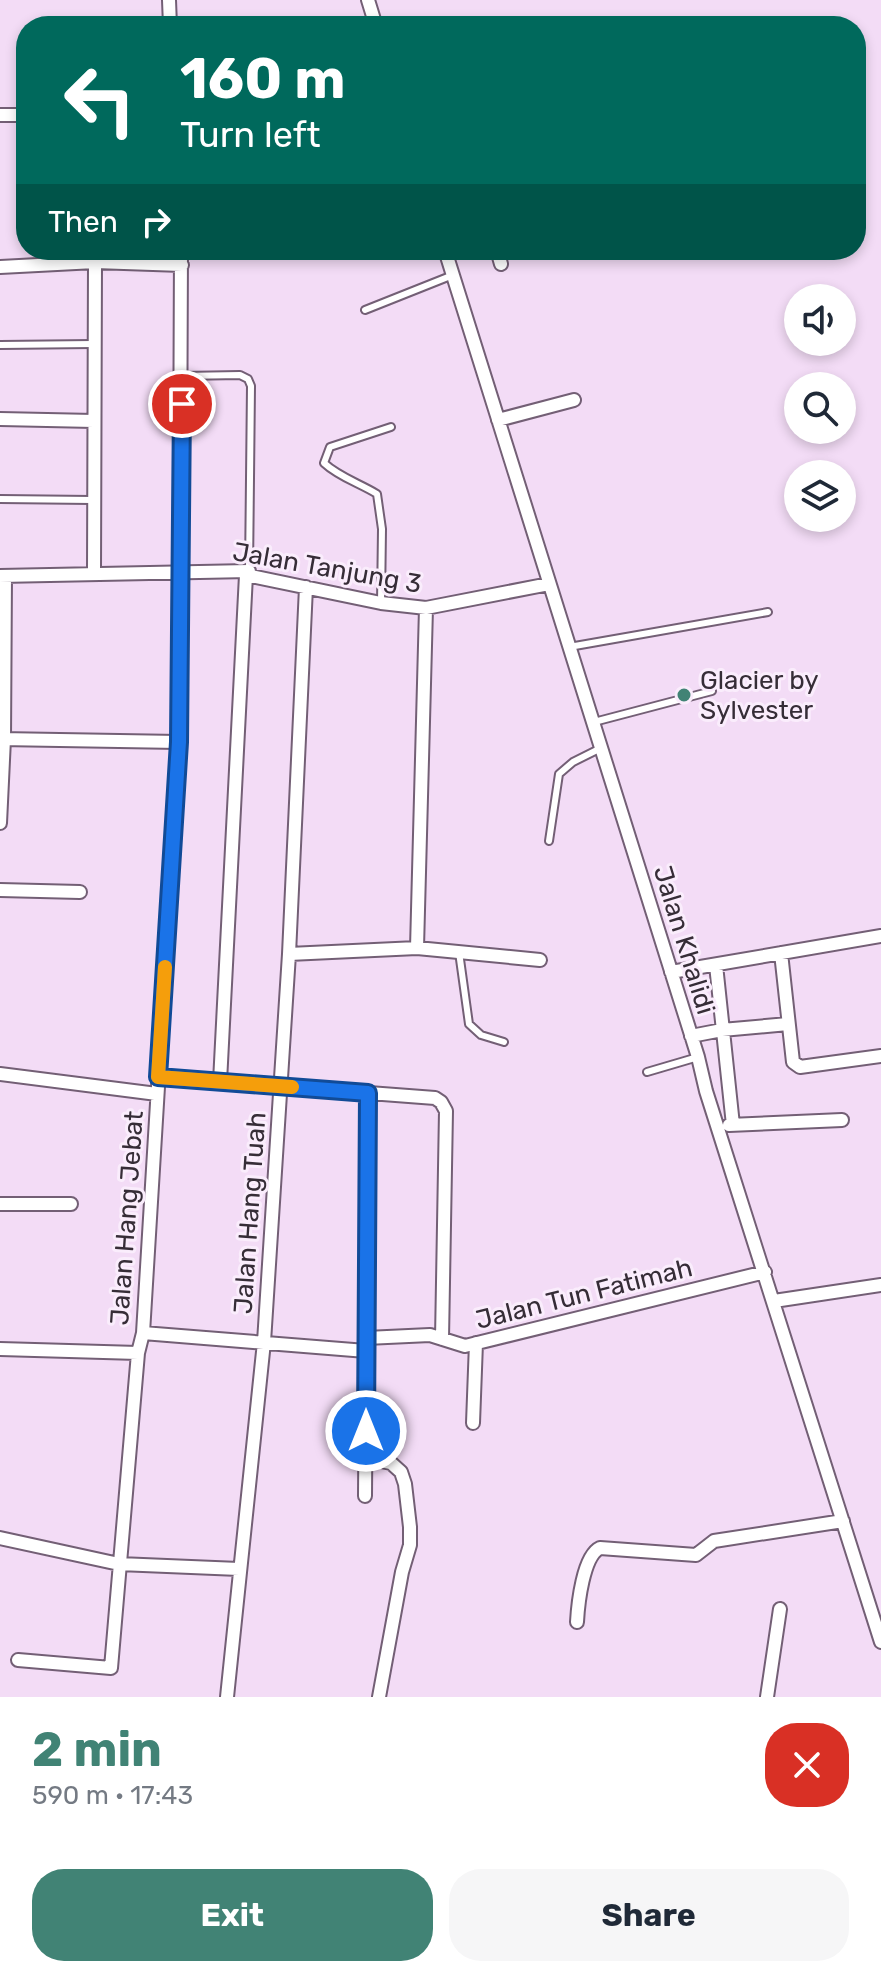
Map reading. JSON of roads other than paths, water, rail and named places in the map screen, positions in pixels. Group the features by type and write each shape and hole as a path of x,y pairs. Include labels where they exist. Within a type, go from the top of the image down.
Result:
{"street":[{"name":"Jalan Hang Jebat","path":"18,1660 111,1668 138,1353 143,1333 179,742 182,260"},
{"name":"Jalan Khalidi","path":"448,260 881,1642"},
{"path":"500,260 501,264"},
{"path":"94,573 95,262"},
{"path":"0,267 95,262 182,265"},
{"path":"498,420 574,400"},
{"path":"0,419 94,421"},
{"name":"Jalan Tanjung 3","path":"2,576 182,571 248,573 381,603 426,608 549,584"},
{"path":"220,1082 248,573"},
{"path":"0,823 2,576"},
{"name":"Jalan Hang Tuah","path":"227,1697 264,1342 289,954 306,587"},
{"path":"417,948 426,608"},
{"path":"2,739 179,742"},
{"path":"0,890 80,892"},
{"path":"671,972 881,936"},
{"path":"289,954 417,948 540,960"},
{"path":"781,953 793,1062 800,1067 881,1056"},
{"path":"716,965 733,1125"},
{"path":"691,1036 788,1024"},
{"path":"0,1074 157,1094"},
{"path":"158,1077 435,1098 446,1111 442,1339"},
{"path":"706,1091 729,1087"},
{"path":"365,1496 368,1093"},
{"path":"718,1125 842,1120"},
{"path":"0,1204 71,1204"},
{"name":"Jalan Tun Fatimah","path":"143,1333 264,1342 366,1344 430,1335 465,1346 765,1272"},
{"path":"774,1301 881,1285"},
{"path":"473,1423 476,1343"},
{"path":"0,1349 138,1353"},
{"path":"365,1458 391,1463 401,1472 410,1527 410,1545 402,1572 379,1697"},
{"path":"577,1622 589,1562 597,1549 696,1555 714,1541 843,1521"},
{"path":"0,1538 119,1564 239,1569"},
{"path":"767,1697 780,1609"}],"lane":[{"path":"365,310 453,275"},
{"path":"0,345 93,344"},
{"path":"182,376 240,375 248,379 251,386 248,573"},
{"path":"381,603 382,529 377,494 359,482 335,473 324,463 330,447 391,427"},
{"path":"0,499 92,500"},
{"path":"569,647 768,612"},
{"path":"594,722 712,691"},
{"path":"549,841 559,774 573,762 601,748"},
{"path":"459,952 469,1024 481,1035 504,1042"},
{"path":"647,1072 698,1057"}],"place":[{"name":"Glacier by Sylvester","path":"684,695"}]}
